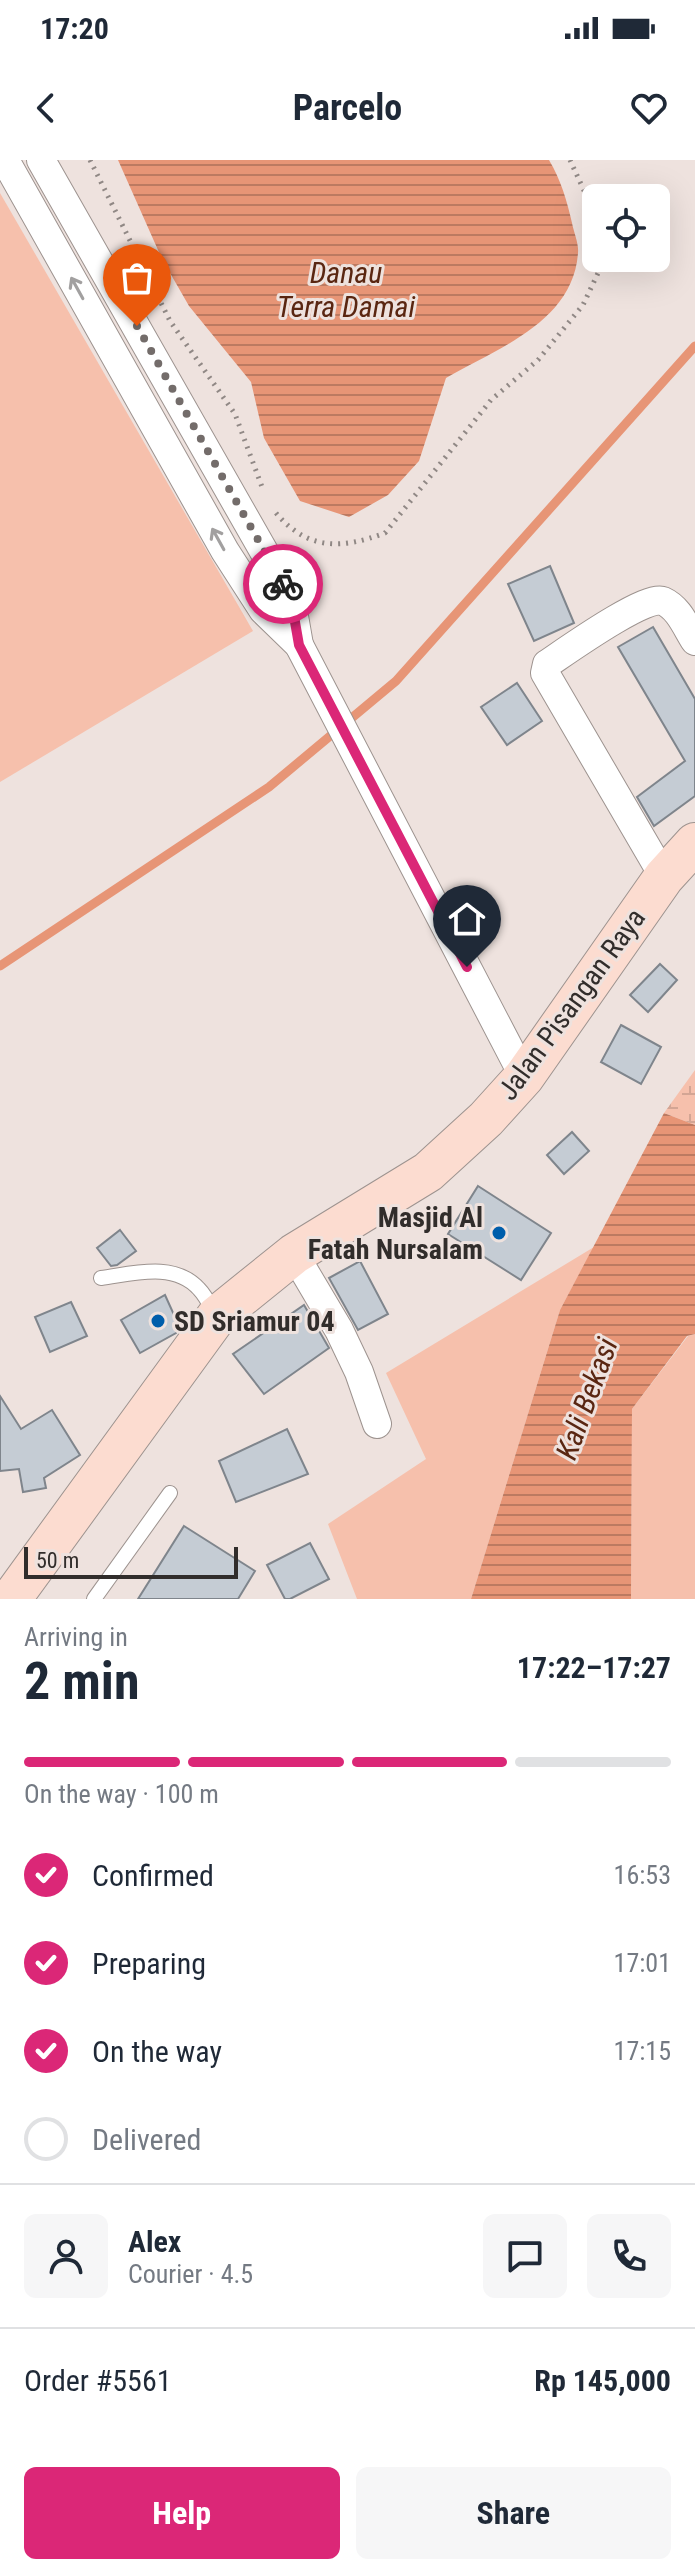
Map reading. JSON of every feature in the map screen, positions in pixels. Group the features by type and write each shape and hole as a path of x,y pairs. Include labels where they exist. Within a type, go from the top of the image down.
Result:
{"street":[{"path":"5,160 225,551 263,610 299,645"},
{"path":"41,160 291,599 299,645 524,1077"},
{"path":"664,877 545,673 547,664 605,625 653,600 662,601 675,609 695,641"},
{"name":"Jalan Pisangan Raya","path":"11,1599 217,1316 294,1254 428,1172 486,1119 524,1077 664,877 695,843"},
{"path":"294,1254 339,1330 359,1372 377,1424"}],"lane":[{"path":"101,1278 157,1270 168,1272 198,1287 217,1316"},
{"path":"94,1599 170,1493"}],"path":[{"path":"90,160 170,321 235,414 262,488"},
{"path":"570,160 582,186"},
{"path":"268,503 288,527 322,543 348,543 385,533 491,400 538,360 583,305 599,272"}],"green space":[{"path":"0,193 253,631 0,782"},
{"path":"695,1070 695,1125 664,1113"},
{"path":"594,1247 560,1310 471,1599 357,1599 328,1524 426,1459 386,1373"},
{"path":"695,1334 695,1599 631,1599 632,1409 688,1336"}],"water":[{"name":"Danau Terra Damai","path":"118,160 549,160 563,191 577,242 573,277 563,297 530,330 446,378 419,461 388,495 349,517 300,501 264,438 251,382 189,306 162,259"},
{"name":"Kali Bekasi","path":"664,1113 695,1125 695,1334 687,1336 632,1409 631,1599 471,1599 560,1310"}],"building":[{"path":"550,566 574,623 534,641 508,584"},
{"path":"653,627 695,699 695,796 654,826 637,797 685,761 618,647"},
{"path":"517,683 542,721 507,745 481,707"},
{"path":"660,964 677,980 648,1012 630,995"},
{"path":"621,1025 661,1047 641,1084 601,1062"},
{"path":"572,1132 589,1151 564,1174 547,1155"},
{"name":"Masjid Al Fatah Nursalam","path":"478,1186 551,1233 521,1280 448,1234"},
{"path":"120,1230 136,1251 111,1266 97,1248"},
{"path":"360,1261 388,1314 358,1330 329,1278"},
{"name":"SD Sriamur 04","path":"165,1295 180,1328 140,1353 121,1320"},
{"path":"71,1302 87,1336 50,1352 35,1317"},
{"path":"304,1305 329,1348 264,1394 233,1354"},
{"path":"0,1396 21,1429 52,1410 80,1455 44,1478 46,1488 23,1492 19,1469 0,1471"},
{"path":"287,1429 308,1474 236,1502 219,1461"},
{"path":"184,1526 255,1571 238,1599 138,1599"},
{"path":"310,1543 329,1579 285,1599 267,1565"}],"waterway":[{"path":"0,966 269,787 396,681 695,346"}],"way so far":[{"path":"137,326 283,584"}],"place":[{"name":"Masjid Al Fatah Nursalam","path":"499,1233"},
{"name":"SD Sriamur 04","path":"158,1321"}],"route":[{"path":"283,584 291,599 299,645 467,967"}]}
